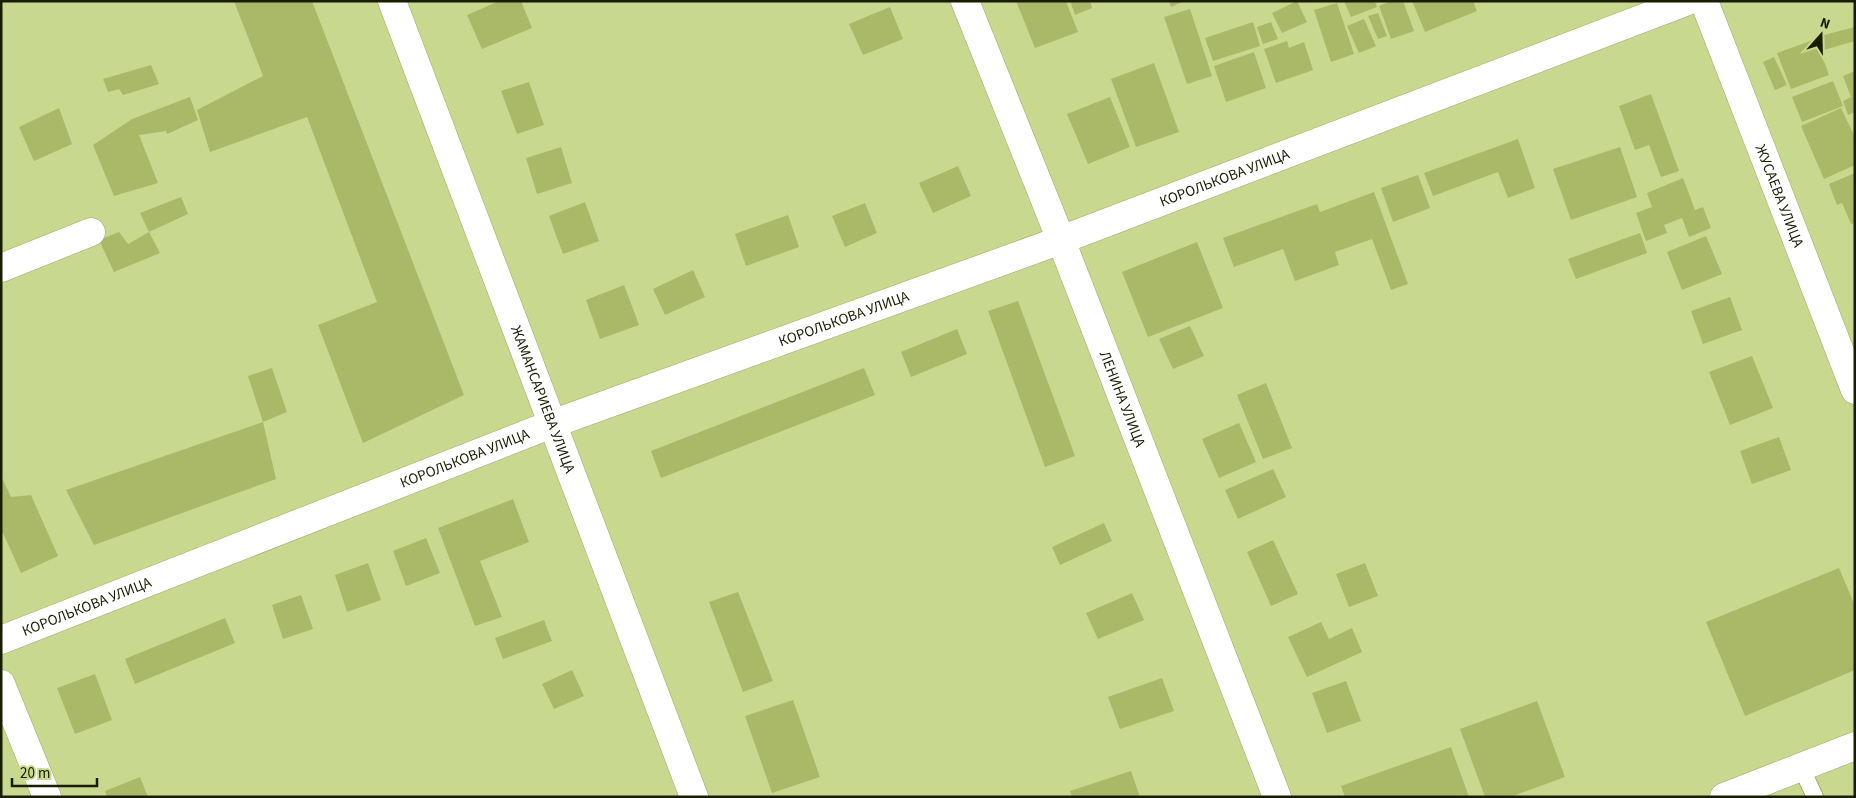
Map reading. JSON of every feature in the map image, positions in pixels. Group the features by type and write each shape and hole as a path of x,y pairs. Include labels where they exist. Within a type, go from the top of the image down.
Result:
{"street":[{"name":"ЖАМАНСАРИЕВА УЛИЦА","path":"392,1 694,797"},
{"name":"ЛЕНИНА УЛИЦА","path":"965,1 1061,240 1277,797"},
{"name":"КОРОЛЬКОВА УЛИЦА","path":"1,640 552,424 1061,240 1688,1"},
{"name":"ЖУСАЕВА УЛИЦА","path":"1704,1 1855,390"},
{"path":"1,268 91,232"},
{"path":"1,684 48,797"},
{"path":"1724,797 1855,746"}],"lane":[{"path":"1802,767 1815,797"}],"building":[{"path":"234,1 312,1 464,395 363,443 318,325 377,302 307,117 210,152 197,110 263,76"},
{"path":"499,1 521,1 532,28 482,49 467,15"},
{"path":"1016,1 1066,1 1078,32 1035,48"},
{"path":"1070,1 1090,1 1092,8 1075,15"},
{"path":"1169,1 1185,1 1171,7"},
{"path":"1297,1 1307,22 1282,33 1272,13"},
{"path":"1344,1 1375,1 1377,7 1351,17"},
{"path":"1391,1 1403,1 1414,31 1391,39 1379,6"},
{"path":"1412,1 1473,1 1477,11 1425,32"},
{"path":"1337,3 1354,54 1331,62 1314,10"},
{"path":"890,7 903,39 863,55 849,24"},
{"path":"1190,9 1212,76 1187,84 1164,17"},
{"path":"1378,13 1387,36 1378,39 1368,16"},
{"path":"1364,19 1376,46 1359,53 1347,26"},
{"path":"1253,22 1260,46 1213,61 1205,38"},
{"path":"1271,22 1278,39 1263,44 1257,27"},
{"path":"1855,27 1855,41 1824,50 1820,36"},
{"path":"1816,39 1829,75 1791,89 1777,53"},
{"path":"1287,41 1289,48 1304,42 1313,70 1276,83 1264,49"},
{"path":"1254,52 1266,88 1226,102 1214,66"},
{"path":"1774,57 1787,85 1775,90 1763,62"},
{"path":"1154,63 1179,132 1136,147 1111,79"},
{"path":"151,65 159,84 123,95 119,89 108,92 103,79"},
{"path":"1855,71 1855,112 1848,115 1843,101 1851,97 1843,76"},
{"path":"1833,81 1843,106 1802,122 1792,97"},
{"path":"529,82 544,125 517,134 501,91"},
{"path":"1651,94 1679,171 1661,177 1649,145 1635,150 1619,106"},
{"path":"190,97 198,120 167,134 166,131 139,135 158,183 114,196 93,145 132,119"},
{"path":"1110,97 1130,147 1088,164 1067,114"},
{"path":"59,108 72,144 34,161 19,127"},
{"path":"1841,108 1855,137 1855,165 1824,179 1801,126"},
{"path":"1518,139 1535,188 1508,198 1498,172 1433,196 1424,173"},
{"path":"561,147 572,183 537,194 526,158"},
{"path":"1620,147 1637,197 1571,220 1553,169"},
{"path":"958,166 971,196 933,213 919,183"},
{"path":"1855,173 1855,223 1851,224 1842,203 1837,205 1829,184"},
{"path":"1418,175 1430,208 1393,222 1381,188"},
{"path":"1683,178 1695,210 1703,207 1711,228 1689,237 1682,218 1664,225 1667,233 1646,241 1636,213 1652,207 1647,193"},
{"path":"1374,192 1408,284 1391,290 1372,239 1335,252 1339,265 1295,281 1283,249 1234,267 1223,238 1317,204 1320,212"},
{"path":"181,197 188,214 149,232 140,213"},
{"path":"585,202 599,241 563,254 549,216"},
{"path":"865,203 877,233 845,247 832,216"},
{"path":"788,215 799,247 746,266 735,234"},
{"path":"119,232 128,244 149,232 160,253 114,272 99,240"},
{"path":"1640,233 1647,253 1576,279 1568,259"},
{"path":"1706,236 1722,274 1682,290 1667,252"},
{"path":"1197,242 1223,308 1148,337 1122,272"},
{"path":"693,270 705,297 665,315 653,289"},
{"path":"624,285 639,325 600,339 586,300"},
{"path":"1730,297 1742,330 1703,344 1691,311"},
{"path":"1018,301 1075,456 1045,467 988,311"},
{"path":"1190,326 1204,356 1173,369 1159,339"},
{"path":"957,329 967,354 911,377 901,352"},
{"path":"1752,356 1773,408 1730,425 1709,372"},
{"path":"272,368 287,412 263,422 248,376"},
{"path":"864,368 875,395 661,478 651,451"},
{"path":"1266,383 1292,448 1263,459 1237,395"},
{"path":"263,422 276,479 94,545 66,490"},
{"path":"1239,423 1256,462 1219,478 1202,439"},
{"path":"1779,437 1791,470 1752,484 1740,451"},
{"path":"1273,469 1286,497 1238,519 1225,490"},
{"path":"1,476 11,497 31,495 58,556 21,573 3,533 1,533"},
{"path":"513,499 529,542 480,561 502,617 475,626 438,528"},
{"path":"1104,523 1112,541 1060,565 1052,547"},
{"path":"426,538 440,573 406,586 393,551"},
{"path":"1273,540 1298,594 1271,606 1247,552"},
{"path":"368,563 381,600 347,612 335,575"},
{"path":"1365,563 1378,596 1349,607 1336,574"},
{"path":"1839,568 1855,606 1855,670 1745,716 1706,622"},
{"path":"738,592 773,681 743,692 709,602"},
{"path":"1132,593 1144,620 1098,639 1086,613"},
{"path":"301,595 313,629 283,639 272,605"},
{"path":"225,618 235,643 135,684 125,659"},
{"path":"544,620 552,641 503,659 495,638"},
{"path":"1321,622 1329,639 1352,628 1362,652 1307,677 1288,637"},
{"path":"572,670 584,696 554,709 542,684"},
{"path":"95,674 112,720 75,734 57,688"},
{"path":"1162,678 1174,711 1120,729 1108,697"},
{"path":"1346,681 1361,721 1327,733 1312,693"},
{"path":"793,700 820,777 772,793 745,716"},
{"path":"1537,701 1565,777 1510,797 1485,797 1460,729"},
{"path":"1451,747 1469,797 1345,797 1341,786"},
{"path":"1131,771 1140,797 1072,797 1070,791"},
{"path":"140,777 148,797 107,797 105,791"}]}
